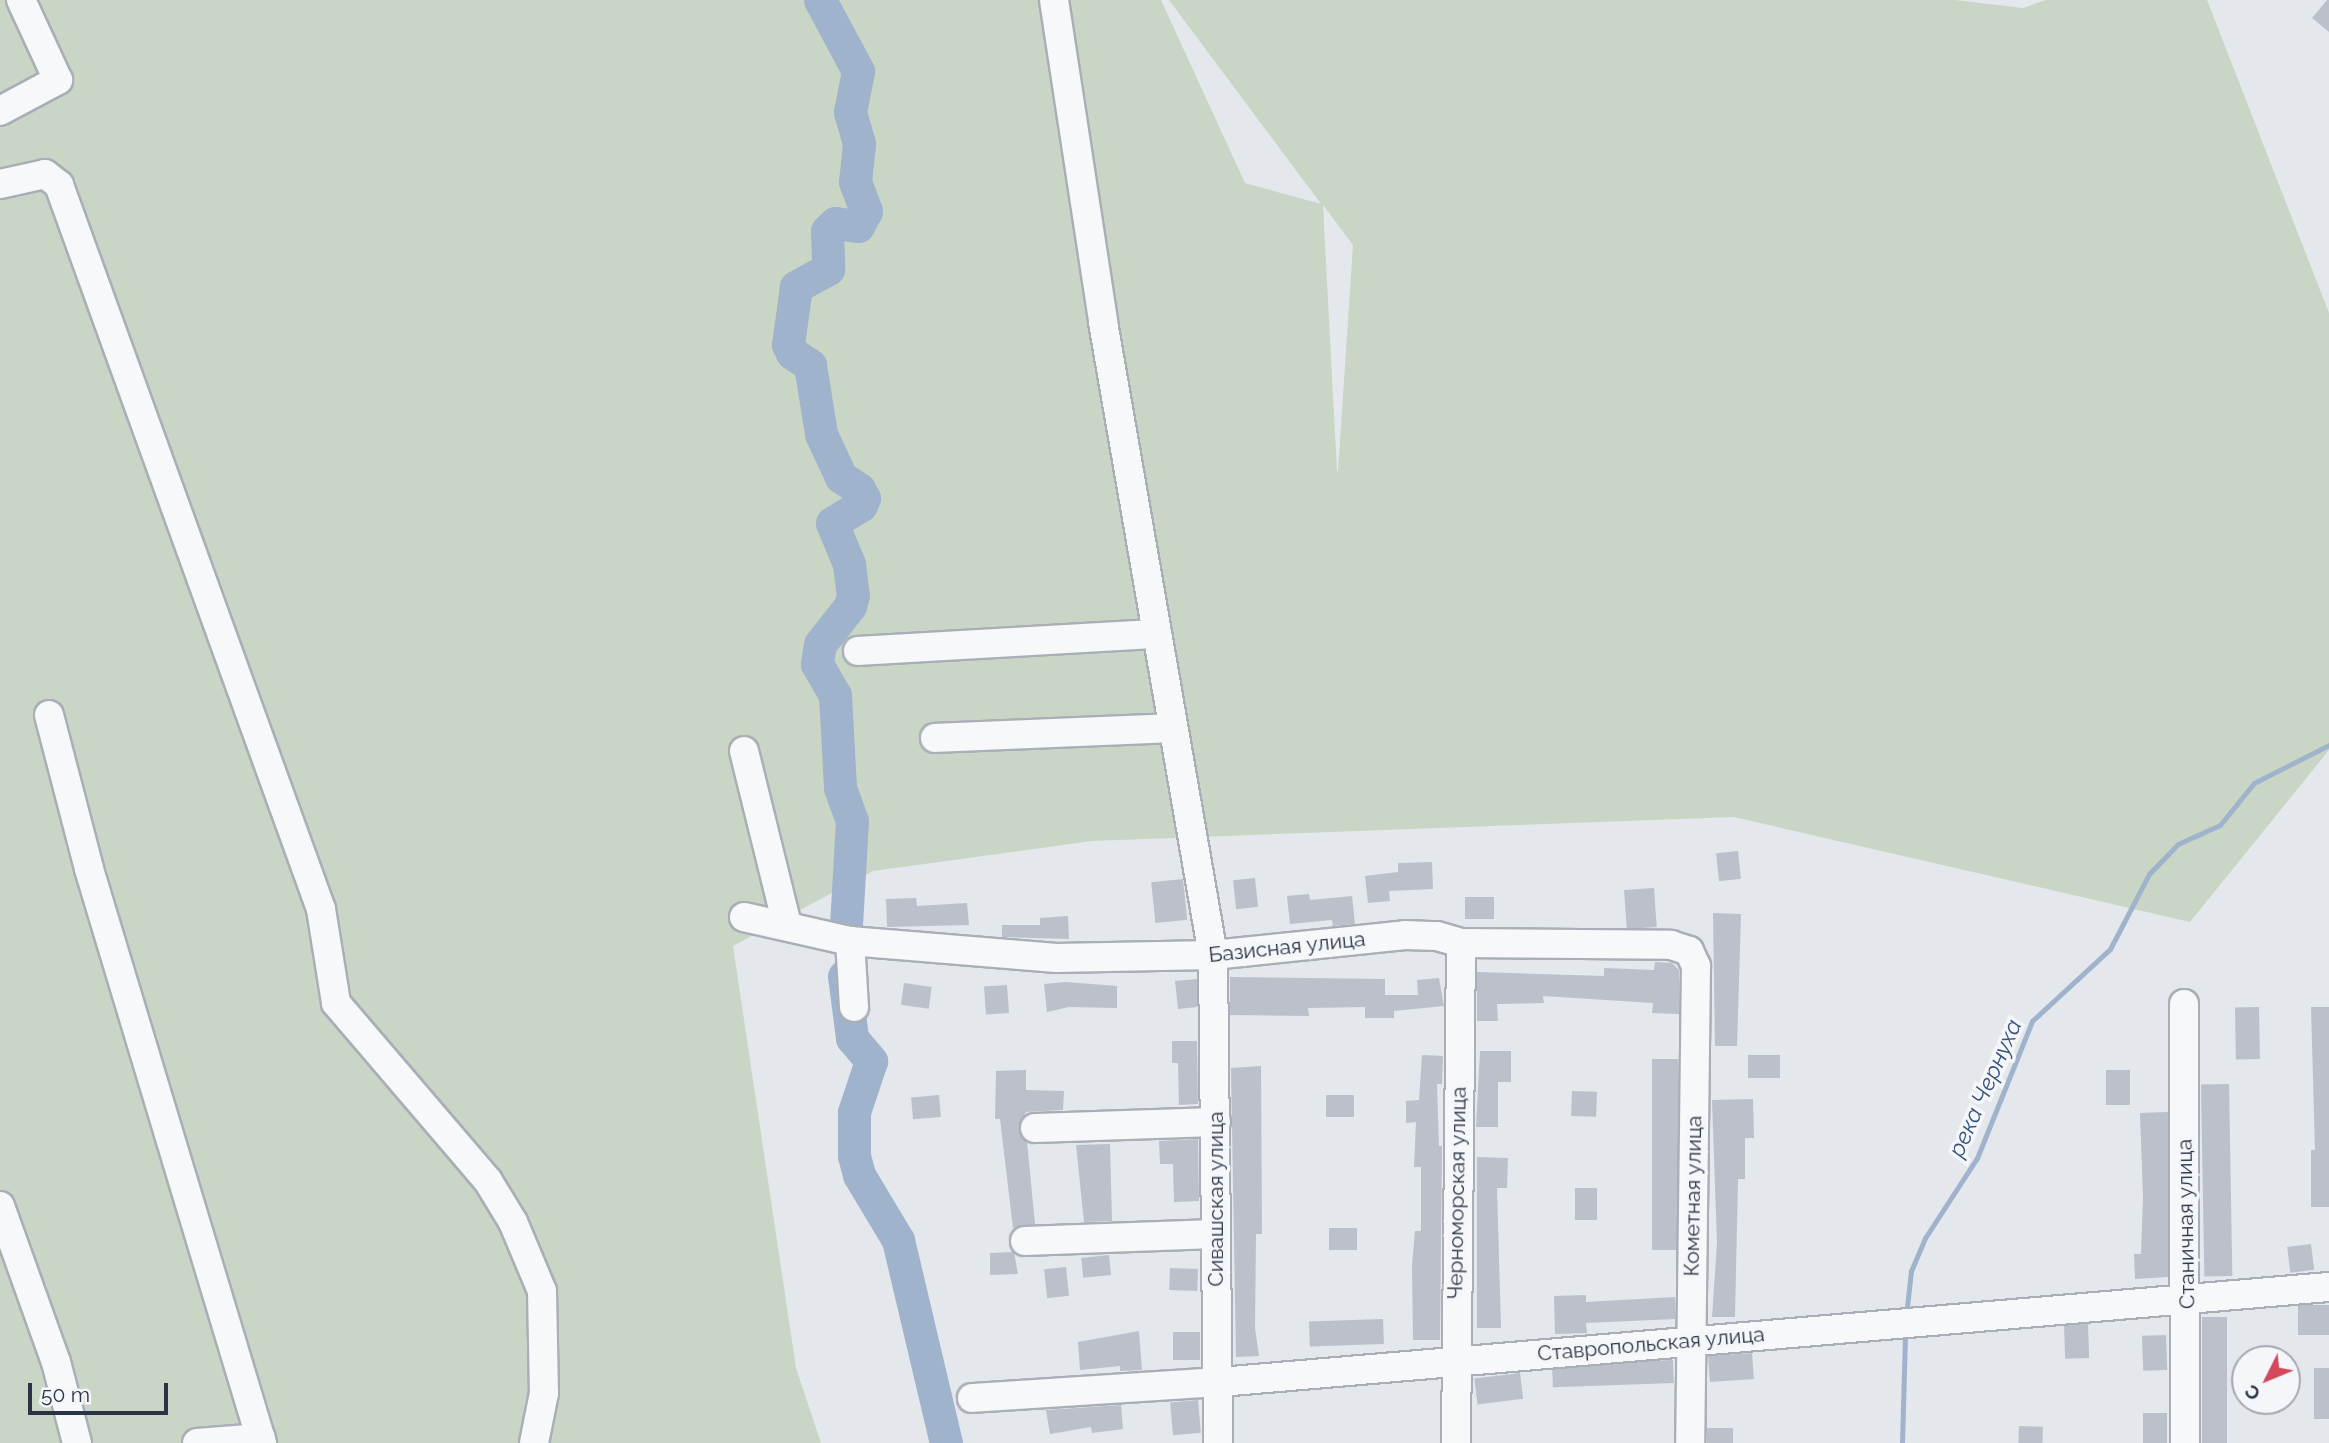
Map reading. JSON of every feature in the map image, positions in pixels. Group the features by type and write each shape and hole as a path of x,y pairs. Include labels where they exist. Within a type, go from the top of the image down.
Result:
{"street":[{"path":"0,111 58,80 21,0"},
{"name":"Сивашская улица","path":"1054,0 1157,634 1213,955 1216,1122 1214,1234 1220,1382 1218,1443"},
{"path":"0,184 46,174 59,185 321,909 335,1003 488,1181 513,1222 542,1291 544,1393 534,1443"},
{"path":"858,651 1157,634"},
{"path":"49,715 89,869 262,1440 197,1443"},
{"path":"935,738 1173,729"},
{"path":"744,751 787,925"},
{"name":"Базисная улица","path":"744,917 850,941 1056,958 1213,955 1405,934 1437,936 1461,943 1671,945 1689,951"},
{"path":"850,941 854,1007"},
{"name":"Черноморская улица","path":"1455,1443 1461,943"},
{"name":"Кометная улица","path":"1689,951 1696,966 1690,1443"},
{"name":"Станичная улица","path":"2183,1004 2188,1299 2185,1443"},
{"path":"1035,1128 1216,1122"},
{"path":"0,1206 56,1362 77,1443"},
{"path":"1025,1241 1214,1234"},
{"name":"Ставропольская улица","path":"972,1398 1220,1382 1692,1339 2329,1287"}],"green space":[{"path":"0,0 1161,0 1245,183 1321,204 1169,0 1955,0 2023,8 2046,0 2207,0 2329,313 2329,750 2190,922 1734,817 1092,841 873,871 733,946 796,1368 821,1443 0,1443","holes":["1323,205 1353,245 1338,471 1337,471"]}],"building":[{"path":"2329,0 2329,32 2312,18"},
{"path":"1738,851 1741,879 1719,881 1716,853"},
{"path":"1432,862 1433,889 1389,891 1390,901 1368,903 1365,876 1398,872 1398,863"},
{"path":"1255,878 1258,907 1236,909 1233,880"},
{"path":"1183,879 1187,920 1155,923 1151,882"},
{"path":"1654,888 1657,927 1627,929 1624,890"},
{"path":"1309,894 1310,900 1352,896 1355,924 1333,926 1332,920 1290,924 1287,896"},
{"path":"1465,897 1494,897 1494,919 1465,919"},
{"path":"916,898 917,906 967,903 969,925 887,927 886,899"},
{"path":"1713,913 1741,914 1737,1046 1715,1046"},
{"path":"1068,916 1069,939 1002,937 1002,925 1040,925 1040,918"},
{"path":"1655,962 1672,963 1679,970 1679,1014 1652,1013 1653,1003 1543,996 1544,1003 1497,1004 1498,1021 1477,1021 1477,972 1604,976 1604,968 1654,970"},
{"path":"1230,977 1385,979 1385,995 1418,995 1417,980 1439,978 1444,1006 1394,1011 1394,1018 1365,1018 1365,1007 1308,1008 1309,1016 1230,1015"},
{"path":"1197,979 1197,1007 1178,1009 1175,981"},
{"path":"1066,982 1117,986 1117,1008 1069,1007 1047,1012 1044,984"},
{"path":"904,983 932,987 929,1009 901,1005"},
{"path":"1007,985 1009,1013 986,1015 984,987"},
{"path":"2235,1007 2259,1007 2260,1059 2236,1059"},
{"path":"2311,1007 2329,1007 2329,1207 2311,1207 2311,1150 2315,1150"},
{"path":"1172,1041 1197,1041 1198,1104 1179,1105 1178,1063 1172,1063"},
{"path":"1480,1051 1511,1051 1511,1082 1498,1082 1498,1127 1476,1127"},
{"path":"1422,1055 1443,1056 1442,1084 1437,1084 1439,1146 1442,1146 1440,1340 1413,1340 1412,1265 1415,1231 1421,1231 1421,1167 1414,1167 1416,1122 1406,1123 1406,1101 1419,1100"},
{"path":"1748,1055 1780,1055 1780,1078 1748,1078"},
{"path":"1652,1059 1678,1059 1678,1250 1652,1250"},
{"path":"1261,1066 1262,1234 1256,1234 1255,1328 1259,1356 1236,1357 1231,1068"},
{"path":"1026,1070 1026,1090 1064,1091 1063,1110 1026,1112 1020,1121 1021,1136 1027,1142 1035,1224 1013,1228 1000,1119 995,1119 996,1071"},
{"path":"2106,1070 2130,1070 2130,1105 2106,1105"},
{"path":"2201,1084 2229,1084 2232,1276 2204,1276"},
{"path":"1572,1091 1597,1092 1596,1117 1571,1116"},
{"path":"939,1095 941,1117 913,1119 911,1097"},
{"path":"1326,1095 1354,1095 1354,1117 1326,1117"},
{"path":"1753,1099 1754,1138 1745,1138 1745,1179 1738,1179 1735,1317 1712,1317 1717,1243 1712,1100"},
{"path":"2168,1112 2168,1277 2135,1279 2134,1254 2141,1254 2143,1197 2140,1113"},
{"path":"1198,1139 1199,1201 1174,1202 1173,1164 1160,1164 1159,1141"},
{"path":"1110,1144 1112,1221 1084,1222 1076,1145"},
{"path":"1477,1157 1508,1158 1507,1188 1497,1188 1501,1328 1477,1328"},
{"path":"1575,1188 1597,1188 1597,1220 1575,1220"},
{"path":"1329,1228 1357,1228 1357,1250 1329,1250"},
{"path":"2311,1244 2314,1270 2290,1273 2287,1247"},
{"path":"1014,1252 1018,1274 990,1275 990,1253"},
{"path":"1109,1255 1111,1275 1083,1278 1081,1258"},
{"path":"1066,1267 1069,1296 1047,1298 1044,1269"},
{"path":"1170,1268 1198,1269 1197,1291 1169,1290"},
{"path":"1586,1295 1586,1302 1675,1297 1675,1319 1586,1323 1587,1333 1555,1334 1554,1296"},
{"path":"2298,1305 2329,1305 2329,1335 2298,1335"},
{"path":"2202,1317 2227,1317 2227,1443 2202,1443"},
{"path":"1383,1319 1384,1344 1310,1347 1309,1322"},
{"path":"2088,1324 2089,1358 2065,1359 2064,1325"},
{"path":"1139,1331 1142,1370 1120,1371 1120,1366 1080,1370 1078,1342"},
{"path":"1173,1332 1200,1332 1200,1360 1173,1360"},
{"path":"2166,1335 2167,1370 2143,1371 2142,1336"},
{"path":"1752,1353 1754,1379 1710,1382 1708,1356"},
{"path":"1673,1360 1674,1383 1553,1387 1552,1364"},
{"path":"2314,1368 2329,1368 2329,1419 2314,1419"},
{"path":"1520,1373 1523,1399 1478,1404 1474,1379"},
{"path":"1198,1400 1201,1433 1173,1435 1170,1402"},
{"path":"1121,1405 1123,1429 1092,1433 1091,1427 1050,1434 1046,1410"},
{"path":"2143,1413 2167,1413 2167,1443 2143,1443"},
{"path":"2019,1426 2043,1427 2042,1443 2018,1443"},
{"path":"1707,1428 1733,1428 1733,1443 1707,1443"}],"waterway":[{"path":"820,0 858,71 850,112 859,144 855,182 866,211 858,226 835,223 827,231 828,269 796,287 788,344 792,353 810,365 821,434 841,477 859,489 864,498 861,505 832,523 849,564 853,595 850,606 820,644 817,664 835,695 840,788 852,821 846,924"},
{"name":"река Чернуха","path":"1906,1316 1911,1271 1925,1238 1977,1158 2032,1021 2110,949 2149,874 2178,844 2220,825 2254,783 2329,745"},
{"path":"844,976 852,1038 871,1061 854,1112 854,1156 859,1175 898,1240 946,1443"},
{"name":"река Чернуха","path":"1902,1443 1905,1333"}]}
